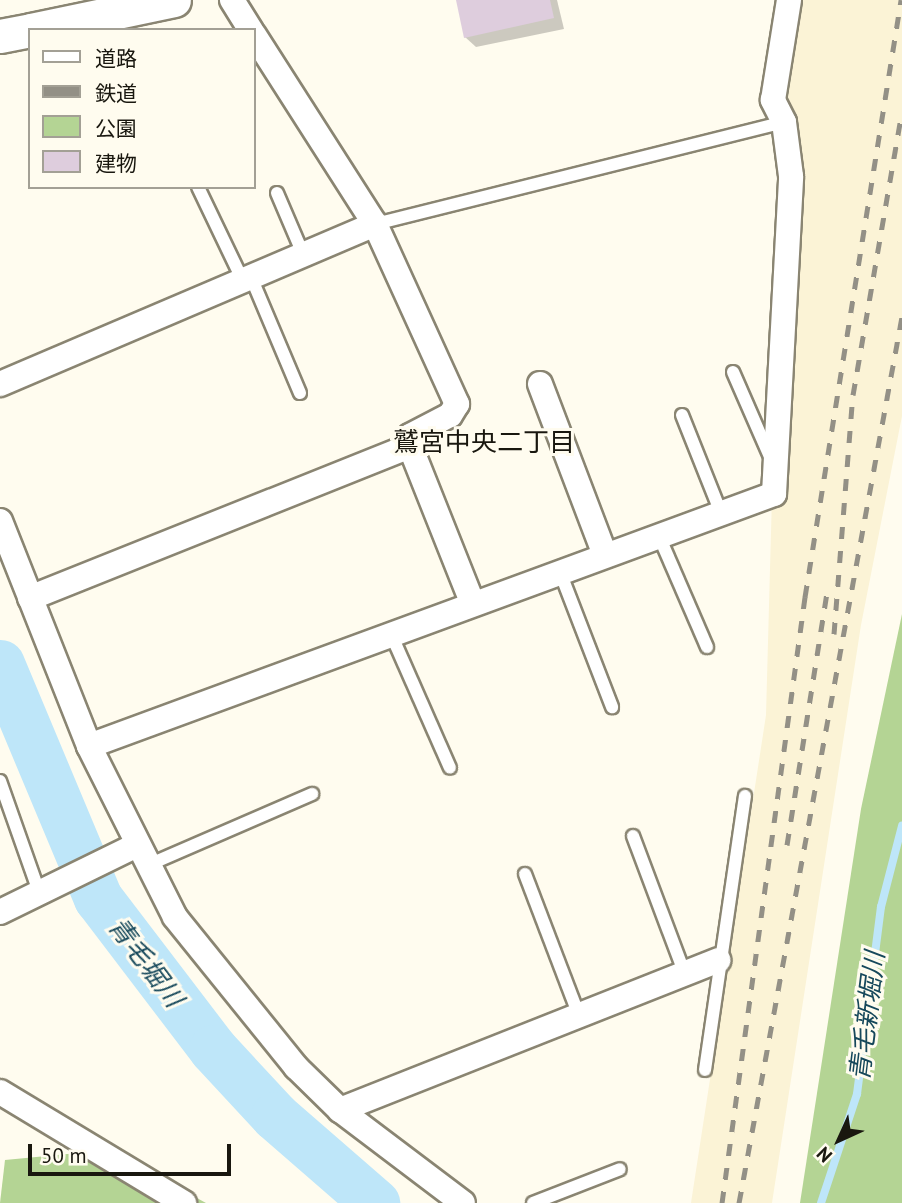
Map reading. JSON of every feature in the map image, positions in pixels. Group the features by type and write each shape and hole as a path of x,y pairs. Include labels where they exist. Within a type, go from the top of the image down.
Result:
{"main road":[{"path":"41,28 174,0"},
{"path":"0,36 28,31"}],"street":[{"path":"232,0 250,28"},
{"path":"89,746 774,494 791,176 784,122 773,100 789,0"},
{"path":"256,38 375,224 457,404 450,415 410,436 410,446 473,604"},
{"path":"0,384 375,224"},
{"path":"540,384 605,555"},
{"path":"30,598 214,527 230,513 410,446"},
{"path":"0,521 89,746 136,854 175,917 296,1067 340,1110 463,1203"},
{"path":"0,912 44,889 136,854"},
{"path":"340,1110 578,1013 718,960"},
{"path":"0,1092 184,1203"}],"lane":[{"path":"375,224 784,122"},
{"path":"199,189 247,279 300,393"},
{"path":"277,193 303,254"},
{"path":"733,372 775,469"},
{"path":"682,415 720,513"},
{"path":"659,536 707,647"},
{"path":"560,572 612,707"},
{"path":"391,634 450,768"},
{"path":"0,781 44,889"},
{"path":"136,854 312,794"},
{"path":"705,1070 718,960 744,796"},
{"path":"633,836 684,972"},
{"path":"525,874 578,1013"},
{"path":"533,1203 620,1169"}],"shaded area":[{"path":"799,0 902,0 902,416 861,625 772,1203 691,1203 766,715 783,94"}],"green space":[{"path":"902,614 902,1203 800,1203 861,809"},
{"path":"109,1150 206,1203 0,1203 5,1160"}],"building":[{"path":"456,0 550,0 554,18 464,38"}],"waterway":[{"name":"青毛堀川","path":"0,664 98,898 213,1049 275,1116 375,1203"},
{"name":"青毛新堀川","path":"821,1203 857,1094 881,907 902,826"}],"railway":[{"path":"722,1203 805,597 901,0"},
{"path":"834,634 853,395 902,112"},
{"path":"739,1203 902,317"},
{"path":"787,845 828,585"}],"district":[{"name":"鷲宮中央二丁目","path":"484,442"}]}
